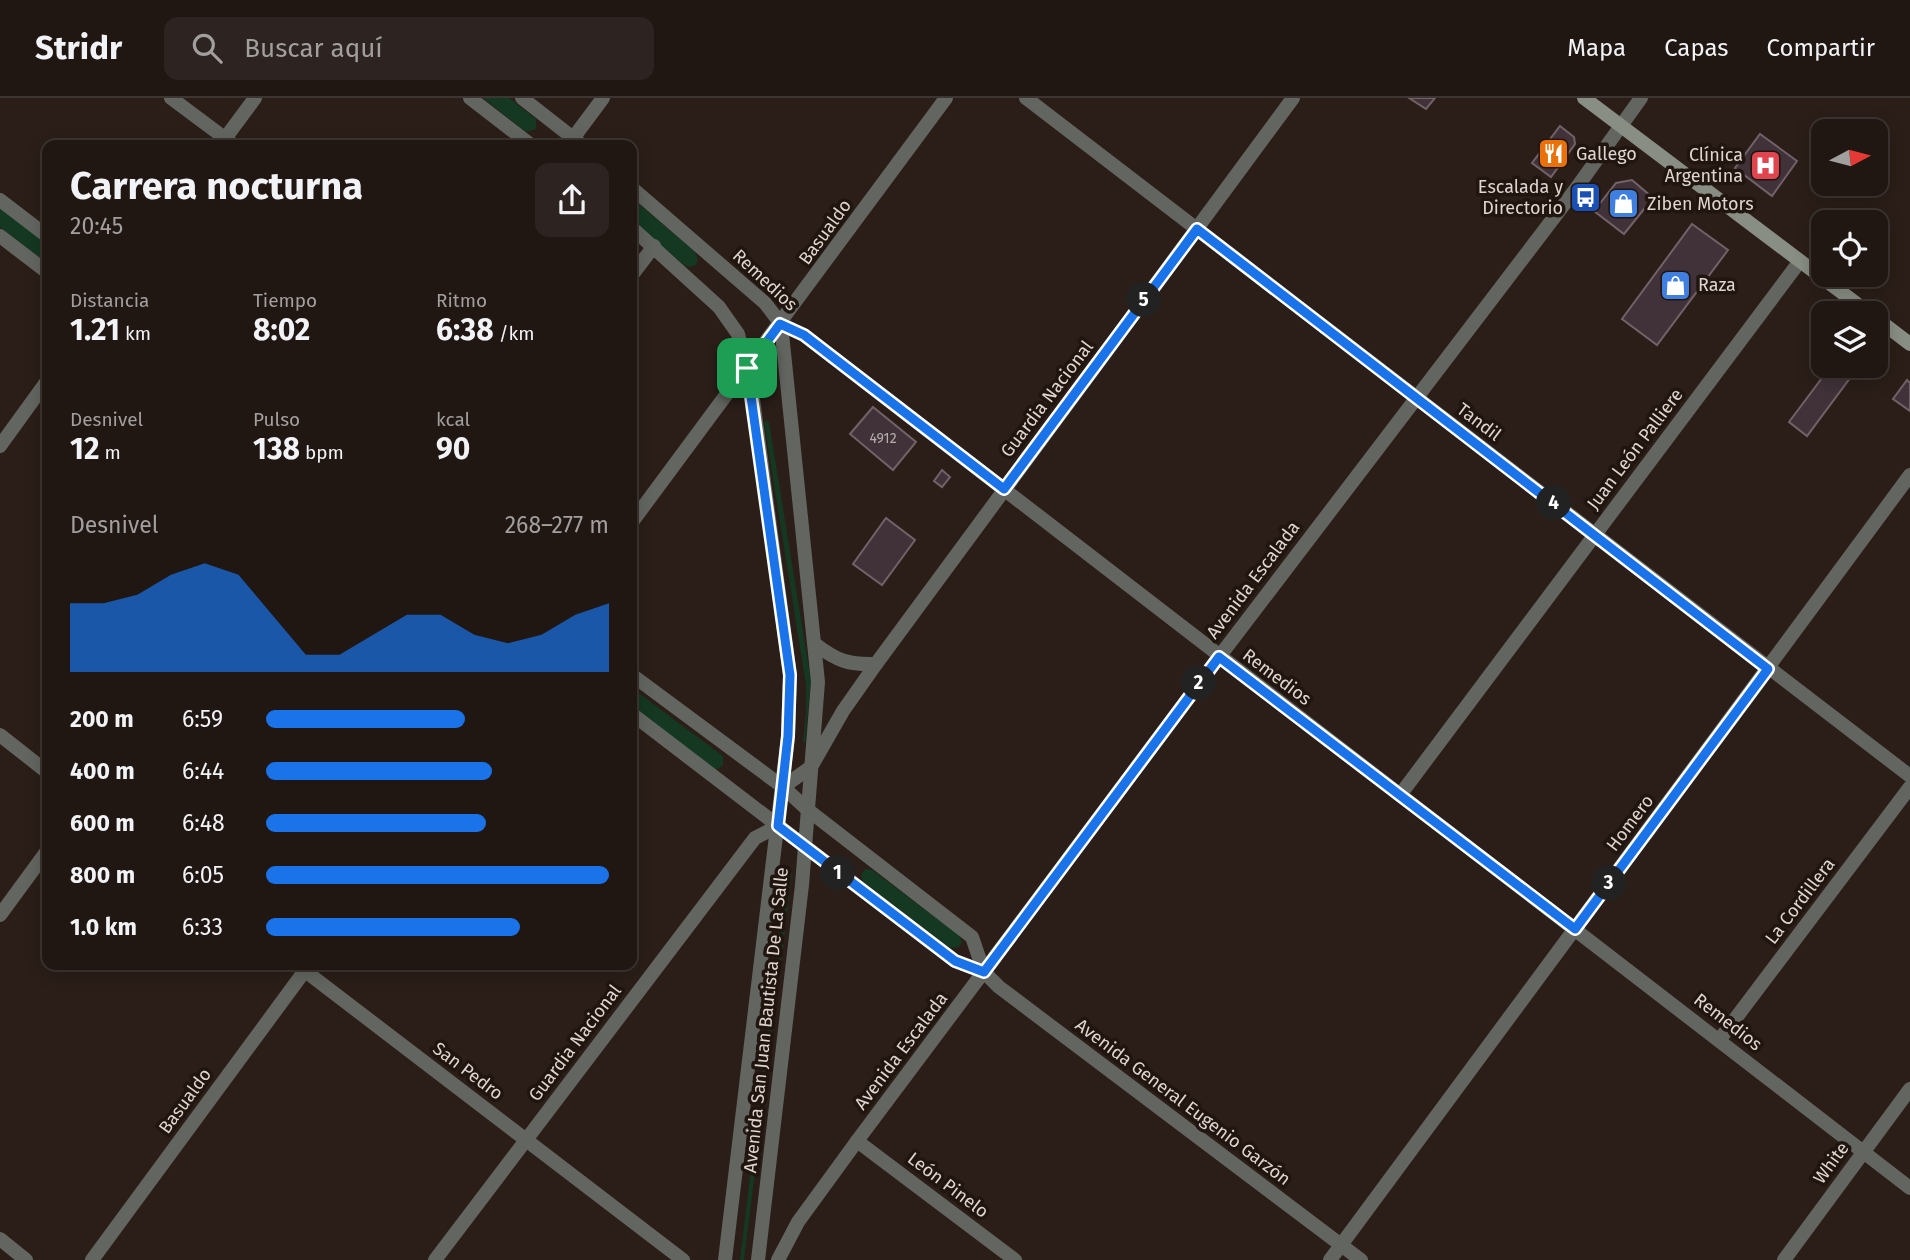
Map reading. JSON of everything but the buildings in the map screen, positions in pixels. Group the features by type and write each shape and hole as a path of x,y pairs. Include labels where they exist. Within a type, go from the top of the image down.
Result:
{"main road":[{"path":"1584,98 1853,301"},
{"path":"1888,327 1910,344"}],"street":[{"path":"171,98 223,140"},
{"path":"229,140 255,98"},
{"path":"470,98 525,140"},
{"path":"522,98 571,140"},
{"path":"577,140 603,98"},
{"name":"Basualdo","path":"637,509 747,368 946,98"},
{"name":"Tandil","path":"1026,98 1910,776"},
{"name":"Guardia Nacional","path":"783,787 811,767 843,711 876,664 1293,98"},
{"name":"Avenida Escalada","path":"778,1260 798,1222 856,1141 1641,98"},
{"name":"Remedios","path":"637,192 765,303 780,324 804,335 1910,1188"},
{"path":"0,200 42,232"},
{"path":"637,232 719,307 738,334 747,368"},
{"path":"0,236 42,268"},
{"path":"637,268 654,246"},
{"name":"Juan León Palliere","path":"1400,795 1800,261"},
{"name":"Avenida San Juan Bautista De La Salle","path":"758,1260 799,912 817,708 815,644 780,324"},
{"name":"Avenida San Juan Bautista De La Salle","path":"725,1260 783,787 790,675 747,368"},
{"path":"0,446 42,389"},
{"name":"Homero","path":"1330,1260 1910,475"},
{"path":"815,644 829,655 852,664 876,664"},
{"name":"Avenida General Eugenio Garzón","path":"637,679 783,787 808,810 972,937 984,972"},
{"name":"Avenida General Eugenio Garzón","path":"637,718 955,961 984,972 999,987 1361,1260"},
{"path":"0,735 42,768"},
{"name":"La Cordillera","path":"1720,1039 1910,787"},
{"name":"Guardia Nacional","path":"435,1260 755,838 778,826"},
{"path":"0,915 42,858"},
{"name":"Basualdo","path":"92,1260 302,970"},
{"name":"San Pedro","path":"308,970 683,1260"},
{"name":"White","path":"1784,1260 1910,1089"},
{"name":"León Pinelo","path":"856,1141 1016,1260"},
{"path":"0,1239 26,1260"}],"green space":[{"path":"483,98 509,98 536,119 536,129 526,132"},
{"path":"637,202 695,252 698,259 696,265 684,265 637,224"},
{"path":"0,208 42,239 42,259 0,227"},
{"path":"764,422 769,422 811,681 805,744 806,685"},
{"path":"637,692 723,756 723,765 718,769 712,768 637,710"},
{"path":"787,869 792,873 744,1260 740,1260"},
{"path":"865,869 872,870 959,935 962,942 959,947 950,948 863,882 861,875"}],"place":[{"name":"Gallego","path":"1553,154"},
{"name":"Clínica Argentina","path":"1766,165"},
{"name":"Escalada y Directorio","path":"1586,197"},
{"name":"Ziben Motors","path":"1624,204"},
{"name":"Raza","path":"1675,285"}],"route":[{"path":"1197,229 1768,669 1575,929 1219,657 984,972 955,961 778,826 788,736 790,675 747,368 780,324 804,335 1004,489 1197,229"}]}
